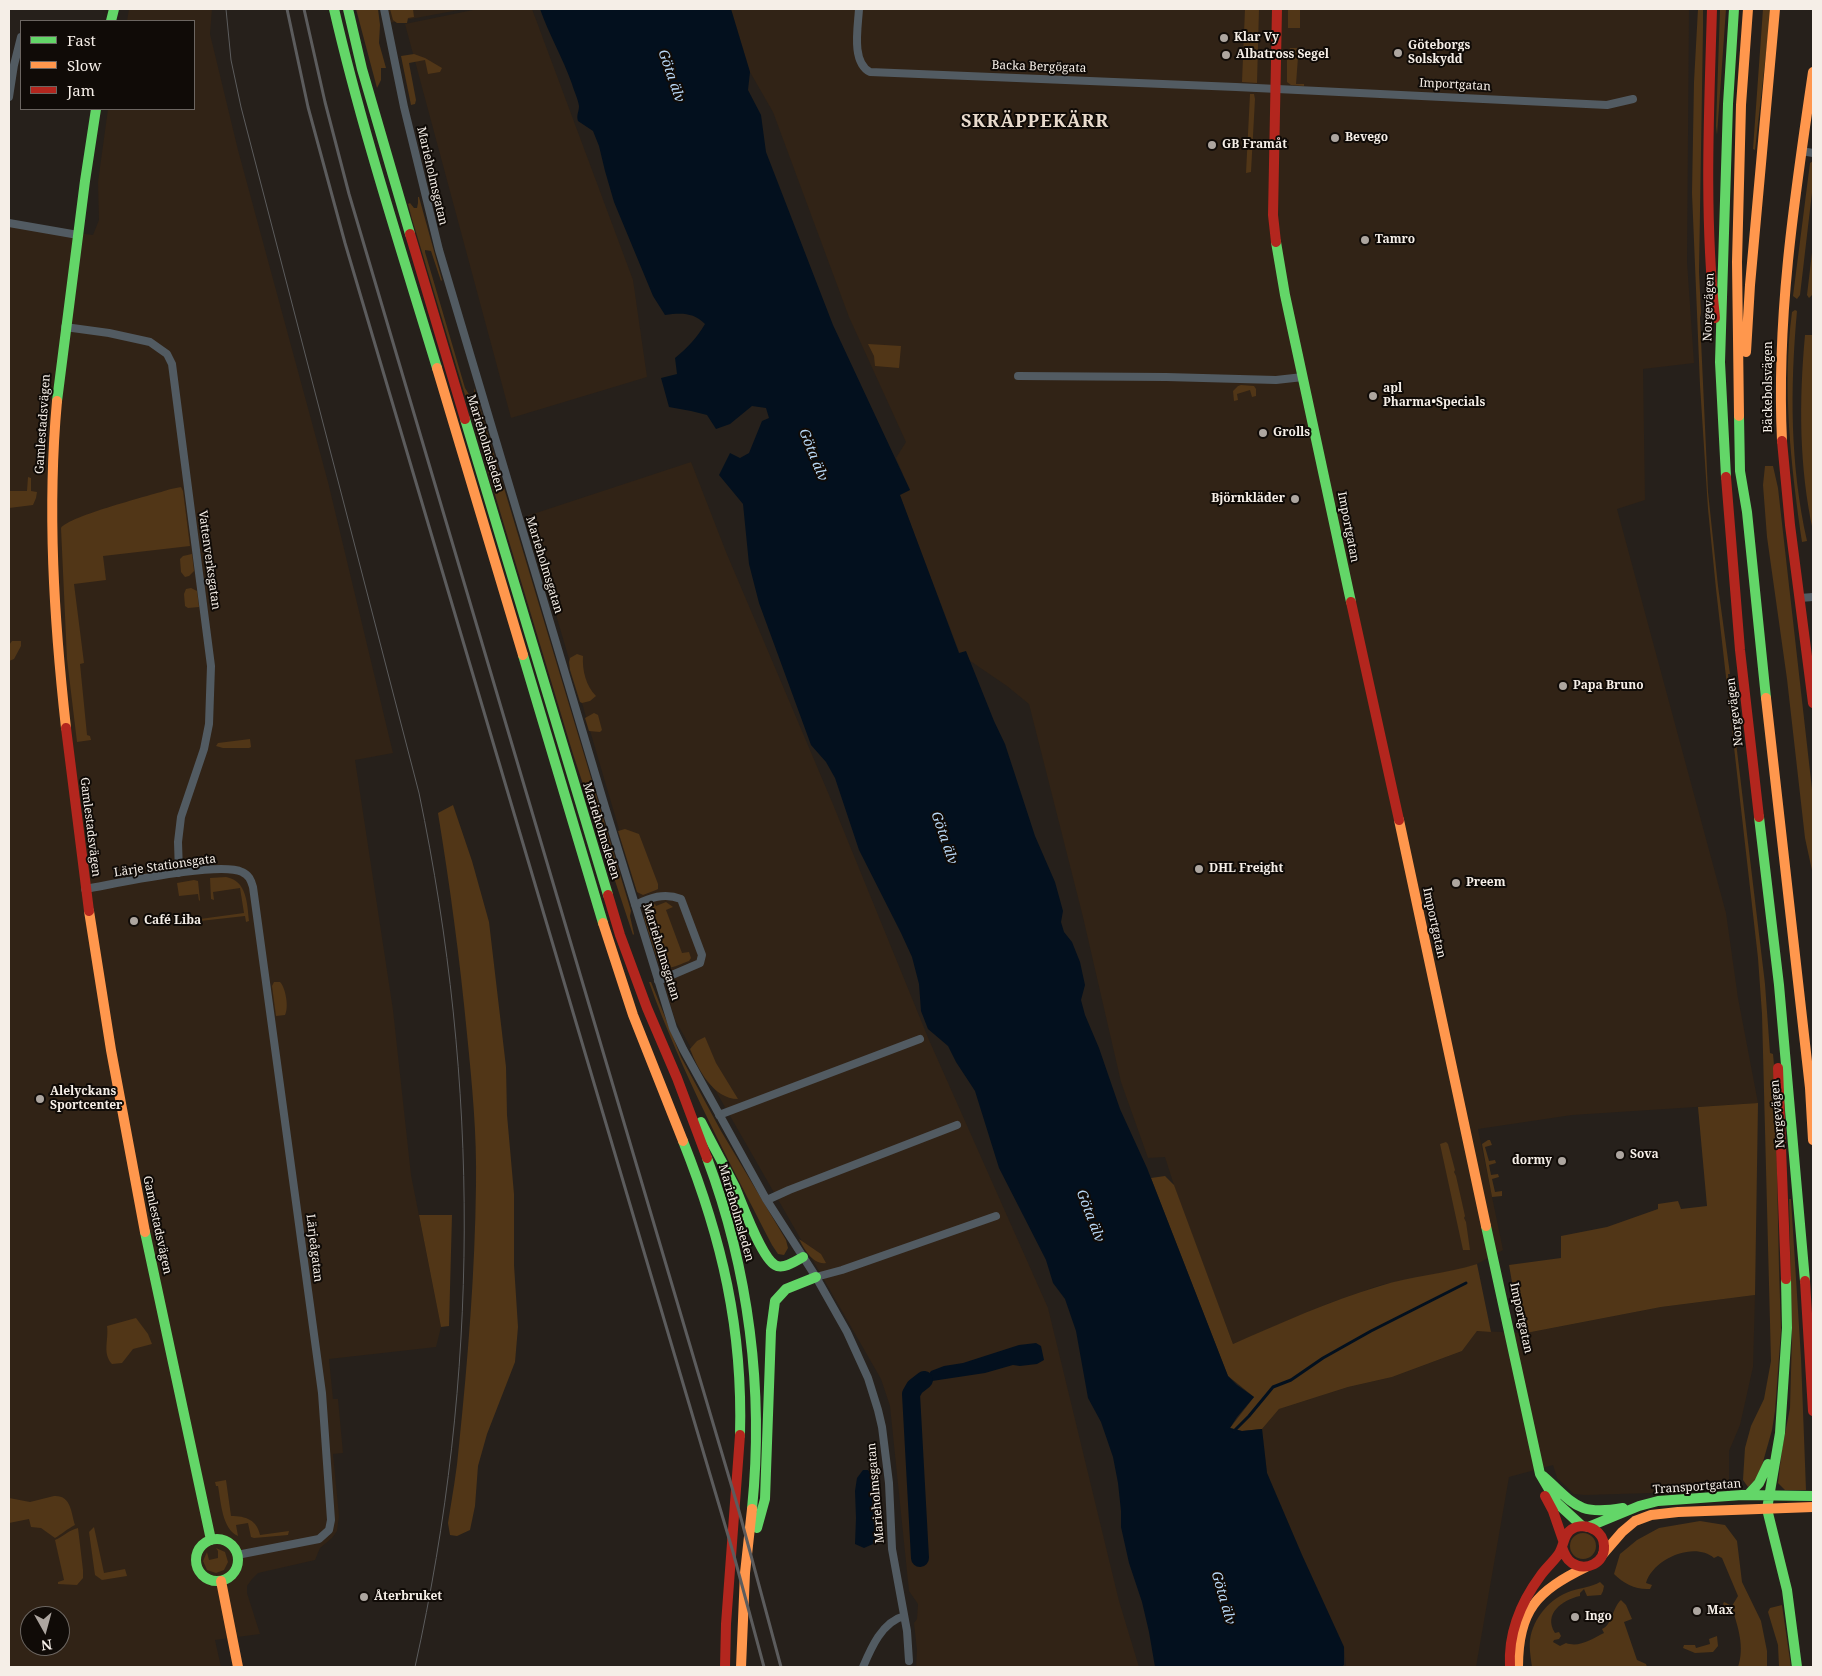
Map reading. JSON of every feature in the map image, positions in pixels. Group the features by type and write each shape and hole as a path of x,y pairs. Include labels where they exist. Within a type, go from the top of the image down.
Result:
{"main road":[{"name":"Marieholmsleden","path":"334,9 368,143 606,937 631,1011 690,1157 717,1239 735,1324 741,1392 738,1460 725,1630 725,1667"},
{"name":"Marieholmsleden","path":"348,9 381,139 592,842 636,981 677,1078 717,1185 740,1269 749,1318 757,1419 756,1468 745,1573 742,1667"},
{"name":"Importgatan","path":"1277,9 1272,188 1274,230 1285,295 1540,1474 1548,1493 1568,1515 1585,1526"},
{"path":"1712,9 1708,218 1710,284 1720,362"},
{"name":"Norgevägen","path":"1734,9 1728,114 1720,362 1725,467 1740,650 1779,985 1807,1301 1813,1411"},
{"path":"1748,9 1742,105 1737,262 1740,471 1747,512 1752,578 1806,1051 1813,1140"},
{"path":"1738,402 1746,364 1750,285 1775,9"},
{"name":"Bäckebolsvägen","path":"1813,72 1793,211 1784,300 1781,415 1783,473 1813,703"},
{"name":"Gamlestadsvägen","path":"96,110 65,327 54,428 52,481 53,567 60,671 85,889 102,1000 132,1167 211,1540"},
{"path":"1779,985 1777,1044 1786,1275 1786,1328 1781,1417 1767,1509 1792,1615 1797,1667"},
{"path":"1806,1051 1813,1068"},
{"path":"677,1078 736,1189 762,1248 771,1262 777,1266 782,1266 803,1258"},
{"path":"745,1573 765,1499 771,1331 775,1301 786,1289 816,1277"},
{"path":"1748,1495 1759,1484 1767,1470 1781,1417"},
{"path":"1540,1474 1579,1508 1598,1512 1639,1506"},
{"name":"Importgatan","path":"1540,1474 1540,1487 1553,1511 1563,1544"},
{"name":"Transportgatan","path":"1510,1667 1508,1656 1511,1634 1524,1603 1572,1530 1658,1501 1748,1495 1813,1496"},
{"name":"Transportgatan","path":"1518,1667 1517,1654 1520,1637 1528,1614 1536,1600 1545,1590 1558,1581 1596,1562 1622,1532 1636,1521 1651,1515 1678,1512 1813,1507"},
{"path":"1585,1526 1597,1531 1601,1537 1604,1543 1602,1554"},
{"path":"211,1540 226,1541 232,1546 237,1555 238,1564 235,1572 229,1578 221,1581 212,1581 204,1578 196,1566 195,1557 198,1550 203,1544 211,1540"},
{"path":"1563,1544 1564,1556 1577,1566 1586,1567"},
{"path":"221,1581 238,1667"}],"street":[{"name":"Marieholmsgatan","path":"384,9 404,107 439,250 634,905 678,1039 767,1200 816,1277 847,1332 860,1360 878,1410 889,1483 892,1549 910,1661"},
{"name":"Backa Bergögata","path":"859,9 858,56 864,69 870,72 1275,90"},
{"path":"9,96 10,76 20,40"},
{"name":"Importgatan","path":"1275,90 1607,105 1633,99"},
{"path":"1801,151 1813,153"},
{"path":"9,223 78,235"},
{"name":"Vattenverksgatan","path":"65,327 109,333 150,342 167,354 172,364 212,666 209,724 204,749 181,817 178,842 179,873"},
{"path":"1018,376 1273,380 1303,378"},
{"path":"1800,598 1813,597"},
{"name":"Lärje Stationsgata","path":"85,889 179,873 228,869 247,875"},
{"name":"Lärjeågatan","path":"237,1555 319,1539 329,1530 332,1520 326,1431 282,1089 267,1002 253,887 247,875"},
{"path":"634,905 655,896 672,895 681,899 702,955 700,963 658,981"},
{"path":"719,1115 920,1039"},
{"path":"767,1200 957,1126"},
{"path":"816,1277 842,1270 996,1216"},
{"path":"863,1667 874,1642 896,1618 904,1616"}],"shaded area":[{"path":"129,9 212,9 210,34 238,150 328,482 393,753 355,760 393,1010 411,1175 441,1327 436,1347 329,1359 333,1399 338,1399 343,1453 333,1454 339,1516 337,1531 320,1548 315,1560 258,1573 252,1579 247,1586 247,1593 260,1634 215,1640 221,1667 9,1667 9,224 93,235 99,220 98,182 108,110 195,110 195,20 127,20"},
{"path":"356,9 378,9 380,25 379,43 386,68 381,68 381,80 377,88"},
{"path":"387,9 464,9 389,23"},
{"path":"390,9 413,9 414,17 408,18 407,23 397,23 393,20"},
{"path":"478,9 532,9 633,280 647,377 511,418 405,24"},
{"path":"731,9 1689,9 1687,262 1694,363 1643,369 1645,500 1617,509 1726,913 1738,998 1758,1103 1572,1115 1478,1129 1503,1250 1463,1269 1381,1285 1327,1304 1233,1344 1179,1201 1165,1157 1148,1158 1121,1082 1083,917 1029,704 1007,686 960,654 899,494 910,490 896,458 906,442 849,317 773,112 750,72"},
{"path":"1245,9 1259,9 1257,83 1242,82"},
{"path":"1288,9 1300,9 1300,28 1288,28"},
{"path":"1698,9 1703,9 1699,272 1708,492 1765,984 1770,1053 1773,1054 1775,1076 1781,1330 1772,1430 1759,1476 1748,1487 1743,1480 1745,1448 1751,1426 1764,1399 1771,1361 1762,1014 1758,958 1708,509 1700,385 1692,193 1694,82"},
{"path":"1720,9 1726,9 1717,135 1716,126"},
{"path":"1763,9 1771,9 1755,150 1753,149"},
{"path":"1290,48 1298,48 1298,55 1307,56 1298,57 1296,84 1304,84 1304,86 1291,85 1287,82 1287,54"},
{"path":"414,54 442,68 440,72 428,74 425,60 409,63 416,100 415,104 411,105 401,56"},
{"path":"1250,94 1254,94 1255,99 1251,172 1246,173"},
{"path":"1813,161 1813,184 1800,295 1797,299 1793,296 1810,163"},
{"path":"418,197 441,281 431,251 425,250 425,252 465,388 472,399 474,388 631,911 633,935 573,754 412,219 408,204 410,203 414,208 417,208"},
{"path":"1813,244 1813,294 1809,298 1807,295"},
{"path":"1797,311 1793,369 1793,426 1797,484 1807,541 1802,542 1791,456 1788,398 1789,341 1792,312"},
{"path":"1805,335 1813,335 1813,531 1805,482 1801,409"},
{"path":"868,344 901,346 899,368 875,366 874,356"},
{"path":"1241,385 1254,386 1256,396 1252,397 1250,390 1237,394 1238,400 1234,401 1233,391"},
{"path":"691,462 726,552 832,802 929,1040 1048,1308 1119,1601 1139,1667 916,1667 917,1650 914,1623 917,1619 918,1604 909,1591 890,1406 881,1379 675,1020 527,516"},
{"path":"1765,466 1773,466 1778,488 1813,798 1813,875 1805,838 1787,679 1767,537 1763,485"},
{"path":"28,477 31,478 31,491 37,492 33,505 9,508 9,491 27,491"},
{"path":"181,487 190,546 103,556 106,580 74,584 84,663 80,664 87,735 90,736 91,740 77,742 67,659 61,528 67,523 94,512"},
{"path":"192,554 194,571 185,577 181,572 180,559 183,556"},
{"path":"191,588 197,591 199,607 188,608 185,606 184,594 186,589"},
{"path":"12,641 21,641 21,646 14,659 9,661 9,645"},
{"path":"577,654 583,656 585,678 596,696 590,701 582,703 580,702 569,662 570,658"},
{"path":"594,713 598,715 602,730 600,732 589,731 585,718"},
{"path":"250,739 251,747 249,748 223,748 216,746 218,743"},
{"path":"453,805 472,861 489,922 506,1067 507,1115 514,1194 514,1265 518,1327 515,1362 487,1434 478,1466 475,1506 470,1530 457,1536 450,1535 448,1523 458,1455 473,1282 476,1147 464,1006 447,868 438,813"},
{"path":"625,829 639,834 658,884 658,889 643,895 637,892 618,831"},
{"path":"226,877 233,879 242,888 245,894 249,921 246,922 245,916 200,921 200,919 244,913 240,888 213,892 214,900 211,899 210,878"},
{"path":"198,881 200,900 198,894 179,896 177,883"},
{"path":"666,902 673,907 666,910 682,953 689,952 691,958 689,961 671,968 663,967 657,959 644,918 645,908"},
{"path":"274,982 280,982 284,989 287,1003 285,1015 276,1016 272,986"},
{"path":"649,982 651,982 681,1057 721,1131 786,1240 788,1248 784,1255 778,1254 772,1245 706,1116 676,1050"},
{"path":"705,1037 716,1063 738,1099 729,1098 721,1094 708,1082 697,1065 690,1049 697,1041"},
{"path":"1758,1103 1755,1295 1661,1307 1526,1333 1513,1288 1509,1265 1561,1258 1561,1236 1607,1227 1658,1209 1658,1204 1678,1201 1681,1209 1707,1206 1698,1107"},
{"path":"1490,1140 1492,1145 1485,1147 1489,1161 1495,1160 1496,1163 1489,1165 1491,1175 1498,1174 1499,1177 1492,1179 1495,1192 1502,1191 1502,1196 1492,1197 1482,1144"},
{"path":"1446,1142 1455,1170 1470,1250 1463,1250 1440,1144"},
{"path":"1165,1176 1174,1185 1233,1344 1342,1298 1392,1283 1477,1264 1491,1332 1477,1331 1462,1351 1392,1377 1348,1387 1279,1409 1262,1429 1242,1431 1230,1428 1254,1397 1228,1376 1151,1178"},
{"path":"1789,1199 1791,1199 1801,1358 1806,1490 1785,1490 1778,1483 1790,1408 1792,1336"},
{"path":"419,1215 452,1215 449,1326 441,1327"},
{"path":"799,1239 821,1254 826,1263 817,1262 813,1259 806,1252"},
{"path":"1755,1295 1753,1367 1740,1425 1729,1451 1729,1484 1681,1486 1652,1493 1585,1495 1574,1494 1557,1478 1553,1465 1509,1477 1476,1667 1346,1667 1344,1647 1267,1473 1262,1429 1279,1409 1348,1387 1392,1377 1462,1351 1477,1331 1526,1333 1661,1307"},
{"path":"136,1318 148,1334 152,1344 133,1349 122,1363 112,1364 107,1355 107,1326"},
{"path":"226,1480 231,1516 250,1520 259,1530 260,1535 289,1531 288,1535 254,1538 251,1537 248,1523 236,1525 238,1536 233,1532 225,1521 218,1486 216,1486 215,1482"},
{"path":"60,1496 67,1501 75,1525 55,1538 41,1528 31,1527 29,1519 9,1523 9,1498 30,1502"},
{"path":"1700,1521 1725,1525 1737,1541 1742,1582 1761,1621 1767,1651 1767,1667 1738,1667 1741,1645 1738,1630 1732,1608 1726,1609 1723,1604 1724,1602 1732,1606 1738,1596 1722,1558 1718,1556 1714,1558 1706,1553 1696,1551 1675,1555 1665,1560 1650,1574 1646,1583 1652,1585 1650,1589 1630,1586 1614,1574 1620,1554 1637,1540 1659,1528"},
{"path":"94,1527 104,1573 125,1569 127,1576 102,1580 95,1575 89,1532"},
{"path":"78,1528 83,1578 77,1585 58,1584 58,1582 64,1580 55,1540"},
{"path":"1583,1533 1592,1537 1596,1546 1592,1555 1583,1559 1574,1555 1570,1546 1574,1537"},
{"path":"216,1548 225,1552 228,1562 224,1570 216,1573 207,1570 203,1561 207,1552 209,1560 218,1558"},
{"path":"1600,1582 1604,1586 1601,1595 1587,1596 1584,1589 1580,1596 1561,1604 1556,1609 1551,1620 1552,1626 1555,1633 1559,1632 1561,1636 1553,1642 1560,1646 1566,1643 1581,1644 1604,1633 1602,1629 1606,1627 1621,1600 1626,1605 1632,1619 1624,1622 1637,1660 1646,1664 1647,1667 1532,1667 1530,1640 1535,1624 1544,1610 1563,1594"},
{"path":"1782,1605 1791,1667 1779,1667 1778,1645 1768,1612 1770,1608"},
{"path":"1717,1636 1718,1646 1713,1652 1695,1653 1683,1648 1684,1645 1695,1645 1696,1648 1710,1644 1709,1639"}],"water":[{"name":"Göta älv","path":"540,9 731,9 750,72 748,90 761,115 766,152 833,325 910,490 900,495 959,653 966,651 1005,744 1035,836 1055,882 1063,911 1061,922 1064,932 1072,942 1080,962 1085,985 1081,1000 1085,1015 1099,1048 1120,1109 1147,1168 1228,1376 1254,1397 1230,1428 1242,1431 1262,1429 1267,1473 1344,1647 1344,1665 1341,1667 1155,1667 1142,1602 1129,1563 1121,1527 1118,1483 1113,1457 1101,1422 1088,1398 1076,1331 1065,1299 1053,1283 1046,1260 999,1168 975,1091 948,1046 928,1029 921,1011 919,984 912,957 859,850 835,778 826,762 811,745 759,603 749,564 743,504 719,475 730,453 740,458 749,453 762,421 769,418 766,408 752,406 730,424 716,429 707,415 669,407 661,378 677,374 675,358 692,342 705,324 691,315 665,315 653,296 614,202 593,131 578,121 579,106 577,98"},
{"path":"1036,1343 1041,1346 1044,1360 1037,1364 1013,1365 985,1373 932,1381 924,1380 931,1371 944,1366 963,1363 1019,1345"},
{"path":"863,1470 868,1470 870,1473 875,1539 873,1544 864,1548 855,1544 855,1491 857,1478"}],"waterway":[{"path":"1234,1431 1273,1387 1291,1380 1323,1358 1371,1331 1466,1283"},
{"path":"920,1558 911,1394 915,1387 924,1380"}],"tram line":[{"path":"226,9 231,60 241,107 419,793 439,903 453,1012 462,1121 464,1230 461,1339 452,1448 436,1557 415,1667"}],"railway":[{"path":"287,9 308,107 345,243 733,1552 764,1667"},
{"path":"304,9 325,102 349,194 739,1511 781,1667"}],"traffic: fast":[{"path":"111,20 114,9"},
{"path":"334,9 369,144 437,368"},
{"path":"348,9 362,69 410,234"},
{"path":"1726,477 1720,362 1728,104 1734,9"},
{"path":"57,401 96,110"},
{"path":"1276,242 1285,295 1351,602"},
{"path":"1739,416 1740,471 1747,512 1766,698"},
{"path":"465,419 608,895"},
{"path":"523,655 603,923"},
{"path":"1759,817 1779,985 1805,1281"},
{"path":"701,1122 735,1187 758,1241 770,1260 775,1265 782,1266 803,1257"},
{"path":"683,1141 709,1213 719,1249 734,1321 738,1358 740,1435"},
{"path":"707,1158 733,1243 750,1331 756,1420 752,1509"},
{"path":"1486,1226 1540,1474 1557,1503 1582,1526"},
{"path":"145,1232 211,1540"},
{"path":"757,1528 765,1499 771,1331 775,1301 786,1289 816,1277"},
{"path":"1786,1279 1787,1328 1780,1433 1767,1509 1787,1590 1797,1667"},
{"path":"1748,1495 1759,1483 1768,1464"},
{"path":"1543,1476 1570,1501 1586,1509 1608,1510 1623,1508"},
{"path":"1588,1527 1639,1506 1658,1501 1742,1495 1813,1496"},
{"path":"221,1539 229,1542 235,1548 238,1560 235,1572 229,1578 213,1581 205,1578 199,1572 196,1556 199,1548 205,1542 221,1539"}],"traffic: slow":[{"path":"1739,416 1737,262 1741,105 1748,9"},
{"path":"1746,352 1750,285 1775,9"},
{"path":"1782,441 1781,395 1784,302 1788,256 1813,72"},
{"path":"437,368 523,655"},
{"path":"57,401 54,442 53,564 66,728"},
{"path":"1766,698 1810,1088 1813,1140"},
{"path":"1399,820 1486,1226"},
{"path":"89,911 111,1050 145,1232"},
{"path":"603,923 633,1015 683,1141"},
{"path":"1603,1554 1622,1532 1635,1521 1651,1515 1678,1512 1813,1507"},
{"path":"741,1667 745,1573 752,1509"},
{"path":"1518,1667 1522,1631 1534,1605 1543,1594 1555,1585 1586,1567"},
{"path":"221,1581 238,1667"}],"traffic: jam":[{"path":"1276,242 1273,215 1277,9"},
{"path":"1712,9 1708,202 1715,318"},
{"path":"410,234 465,419"},
{"path":"1782,441 1790,525 1813,703"},
{"path":"1726,477 1740,650 1759,817"},
{"path":"1351,602 1399,820"},
{"path":"66,728 89,911"},
{"path":"608,895 620,935 647,1008 677,1078 707,1158"},
{"path":"1778,1068 1786,1279"},
{"path":"1805,1281 1813,1411"},
{"path":"725,1667 726,1624 740,1435"},
{"path":"1545,1496 1553,1511 1563,1540"},
{"path":"1510,1667 1511,1642 1517,1618 1534,1585 1560,1552 1567,1534 1576,1527 1588,1527 1600,1535 1604,1546 1598,1561 1583,1567 1572,1563 1562,1547"}],"place":[{"name":"Klar Vy","path":"1224,38"},
{"name":"Göteborgs Solskydd","path":"1398,53"},
{"name":"Albatross Segel","path":"1226,55"},
{"name":"Bevego","path":"1335,138"},
{"name":"GB Framåt","path":"1212,145"},
{"name":"Tamro","path":"1365,240"},
{"name":"apl Pharma•Specials","path":"1373,396"},
{"name":"Grolls","path":"1263,433"},
{"name":"Björnkläder","path":"1295,499"},
{"name":"Papa Bruno","path":"1563,686"},
{"name":"DHL Freight","path":"1199,869"},
{"name":"Preem","path":"1456,883"},
{"name":"Café Liba","path":"134,921"},
{"name":"Alelyckans Sportcenter","path":"40,1099"},
{"name":"Sova","path":"1620,1155"},
{"name":"dormy","path":"1562,1161"},
{"name":"Återbruket","path":"364,1597"},
{"name":"Max","path":"1697,1611"},
{"name":"Ingo","path":"1575,1617"}],"district":[{"name":"SKRÄPPEKÄRR","path":"1035,122"}]}
